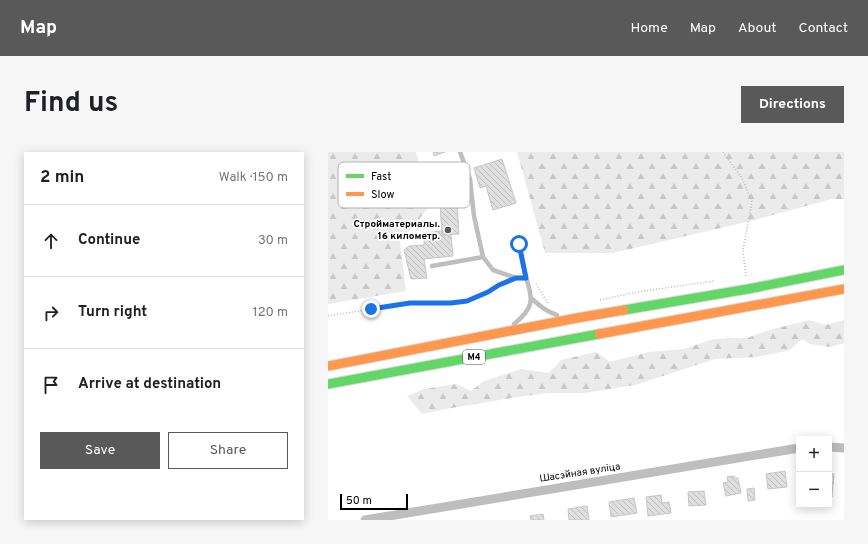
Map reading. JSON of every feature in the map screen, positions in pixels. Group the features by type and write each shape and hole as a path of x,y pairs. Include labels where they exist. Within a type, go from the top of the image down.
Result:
{"highway":[{"name":"М4","path":"328,366 577,318 748,289 844,270"},
{"name":"М4","path":"328,384 830,292 844,291"}],"street":[{"path":"832,447 844,448"},
{"name":"Шасэйная вуліца","path":"365,520 398,517 796,449"}],"lane":[{"path":"460,152 464,162"},
{"path":"470,179 474,216 483,257 493,270 516,278 526,278"},
{"path":"501,333 520,320 528,311 530,306 531,298 519,244"},
{"path":"432,266 483,257"},
{"path":"531,298 541,307 559,316 577,318"}],"path":[{"path":"723,152 742,178 752,202 743,250 746,276"},
{"path":"328,316 410,303 451,303 467,301 516,278"}],"green space":[{"path":"328,152 416,152 419,162 338,162 338,208 428,208 400,242 406,291 328,304"},
{"path":"517,152 844,152 844,199 832,199 755,220 613,253 545,253"},
{"path":"809,320 825,325 844,320 844,343 830,347 810,344 802,339 790,350 757,357 715,359 635,385 585,393 549,393 517,397 422,414 407,396 424,389 456,384 471,391 484,381 521,369 549,373 561,360 596,352 610,362 648,352 684,349 713,339 747,338 769,330"}],"building":[{"path":"433,152 445,152 434,156"},
{"path":"502,159 516,203 493,210 486,186 480,188 474,168"},
{"path":"440,208 457,208 459,234 442,235"},
{"path":"442,231 442,235 451,235 453,256 424,259 427,278 411,279 404,250 409,246 424,245 424,233"},
{"path":"785,471 787,487 768,489 766,474"},
{"path":"832,474 834,474 832,497"},
{"path":"734,476 734,478 738,478 741,493 726,496 723,483 728,482 727,477"},
{"path":"754,488 755,500 748,501 747,489"},
{"path":"704,491 706,505 689,506 688,492"},
{"path":"661,495 662,503 669,502 671,513 648,516 646,497"},
{"path":"634,498 637,513 611,517 609,502"},
{"path":"587,506 589,520 569,520 568,509"},
{"path":"543,514 544,520 531,520 530,516"}],"traffic: fast":[{"path":"624,310 748,289 844,270"},
{"path":"328,384 599,334"}],"traffic: slow":[{"path":"599,334 844,289"},
{"path":"328,366 624,310"}],"place":[{"name":"Стройматериалы. 16 километр.","path":"448,230"}],"route":[{"path":"371,309 410,303 451,303 467,301 516,278 526,278 519,244"}]}
